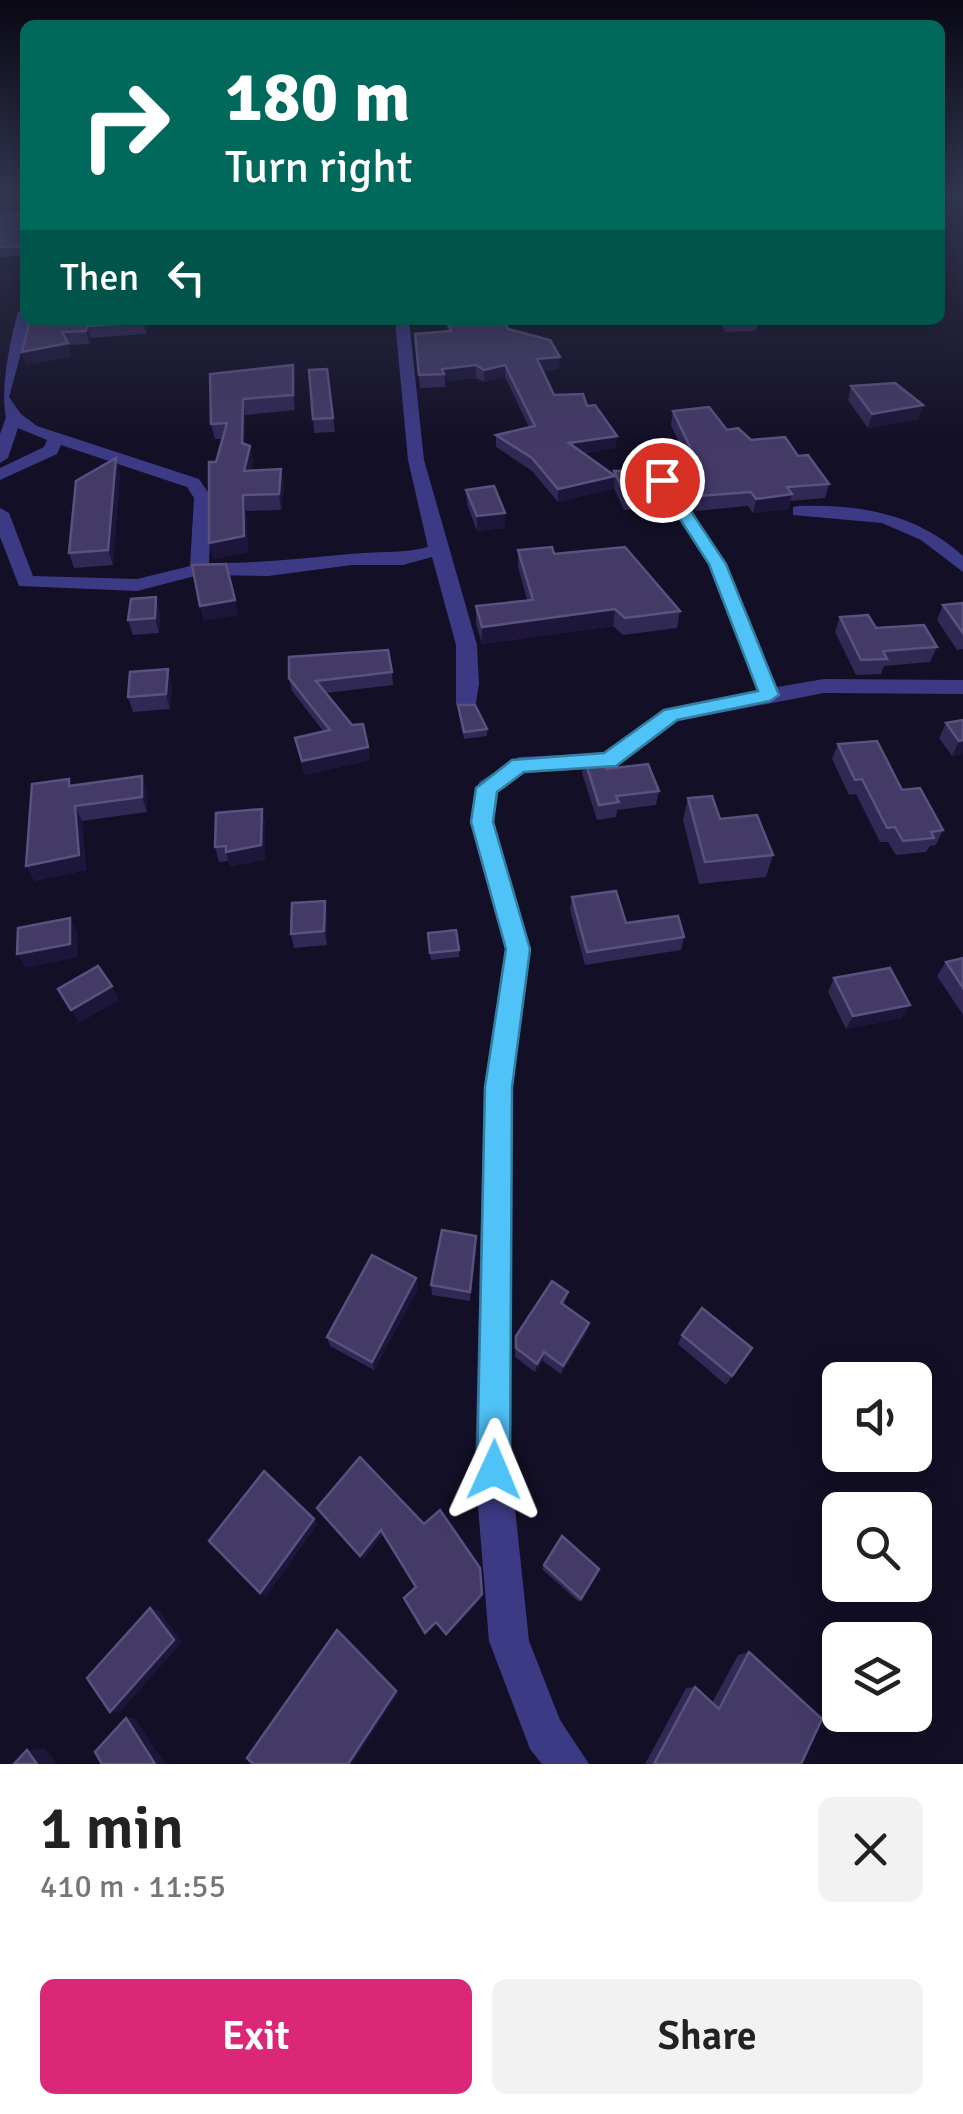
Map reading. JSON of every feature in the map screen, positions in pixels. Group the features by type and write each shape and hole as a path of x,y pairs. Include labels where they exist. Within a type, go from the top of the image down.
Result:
{"street":[{"path":"21,325 2,404 14,419 56,438 90,446 192,483 203,498 199,569"},
{"path":"401,325 416,460 472,668 467,704"},
{"path":"0,458 14,419"},
{"path":"0,475 51,450 56,438"},
{"path":"662,480 717,564 770,695"},
{"path":"799,510 875,513 918,528 963,566"},
{"path":"0,513 26,582 137,585 199,569 268,570 352,559 404,559 438,550"},
{"path":"568,1764 546,1734 509,1641 494,1470 498,1087 518,949 482,822 487,788 519,765 609,760 671,715 824,686 963,687"}],"building":[{"path":"29,325 101,325 87,326 86,331 62,332 68,343 22,352"},
{"path":"449,325 506,325 508,329 550,340 560,357 537,359 554,395 583,394 587,406 595,405 617,436 569,443 615,476 558,489 532,458 496,435 535,426 505,365 484,370 476,365 442,369 444,374 419,375 415,334 451,331"},
{"path":"293,365 293,395 243,399 242,443 250,446 244,471 281,469 279,494 243,495 244,536 209,543 209,462 216,462 227,423 211,424 210,374"},
{"path":"327,369 333,418 313,419 309,370"},
{"path":"895,383 923,405 872,414 851,386"},
{"path":"709,407 727,430 738,428 751,440 785,437 798,456 808,455 829,484 787,487 792,494 756,499 751,492 698,496 678,465 698,464 673,411"},
{"path":"116,458 108,550 69,553 76,481"},
{"path":"655,470 668,491 626,496 614,471"},
{"path":"494,486 505,513 477,516 466,490"},
{"path":"552,547 554,554 625,547 680,611 625,618 615,609 482,627 476,606 533,600 518,550"},
{"path":"226,564 235,600 200,606 192,565"},
{"path":"156,597 155,618 128,620 131,599"},
{"path":"963,603 963,633 943,605"},
{"path":"868,615 876,628 924,625 937,647 883,651 887,659 861,660 840,617"},
{"path":"388,650 392,672 316,681 352,725 363,724 368,747 302,761 295,738 330,730 289,678 289,657"},
{"path":"168,669 166,694 128,697 130,672"},
{"path":"458,705 475,705 487,729 464,732"},
{"path":"963,720 963,740 959,741 946,723"},
{"path":"877,741 902,790 920,788 943,830 931,832 934,838 903,841 895,827 887,828 862,779 855,780 838,744"},
{"path":"601,757 606,769 648,764 659,791 616,796 619,802 599,805 584,758"},
{"path":"142,776 142,797 75,806 79,855 26,866 32,784 69,779 69,786"},
{"path":"712,796 720,819 757,815 773,855 705,862 688,798"},
{"path":"262,809 261,845 226,852 226,846 215,847 216,813"},
{"path":"616,891 626,923 678,916 684,937 587,952 572,897"},
{"path":"325,901 324,931 291,934 292,903"},
{"path":"70,918 70,944 17,954 18,928"},
{"path":"456,930 459,950 430,953 428,933"},
{"path":"963,958 963,988 946,962"},
{"path":"98,966 112,986 71,1010 58,989"},
{"path":"890,968 910,1005 853,1016 834,978"},
{"path":"442,1230 476,1236 470,1292 431,1285"},
{"path":"372,1255 416,1278 372,1362 327,1337"},
{"path":"552,1281 568,1292 561,1303 589,1323 563,1366 544,1352 537,1364 516,1348 516,1336"},
{"path":"702,1308 752,1348 732,1376 682,1335"},
{"path":"360,1457 424,1524 440,1510 480,1568 482,1594 446,1634 436,1622 425,1633 404,1598 416,1587 381,1530 360,1556 317,1508"},
{"path":"264,1471 314,1519 260,1593 209,1541"},
{"path":"562,1536 599,1569 581,1599 544,1565"},
{"path":"150,1608 174,1640 110,1712 87,1678"},
{"path":"337,1630 396,1691 348,1764 253,1764 247,1758"},
{"path":"749,1652 822,1719 801,1764 654,1764 695,1687 719,1709"},
{"path":"126,1718 155,1764 102,1764 95,1752"},
{"path":"27,1750 37,1764 14,1764"}],"route":[{"path":"494,1470 498,1087 518,949 490,864 482,822 487,788 519,765 609,760 671,715 770,695 717,564 662,480"}]}
